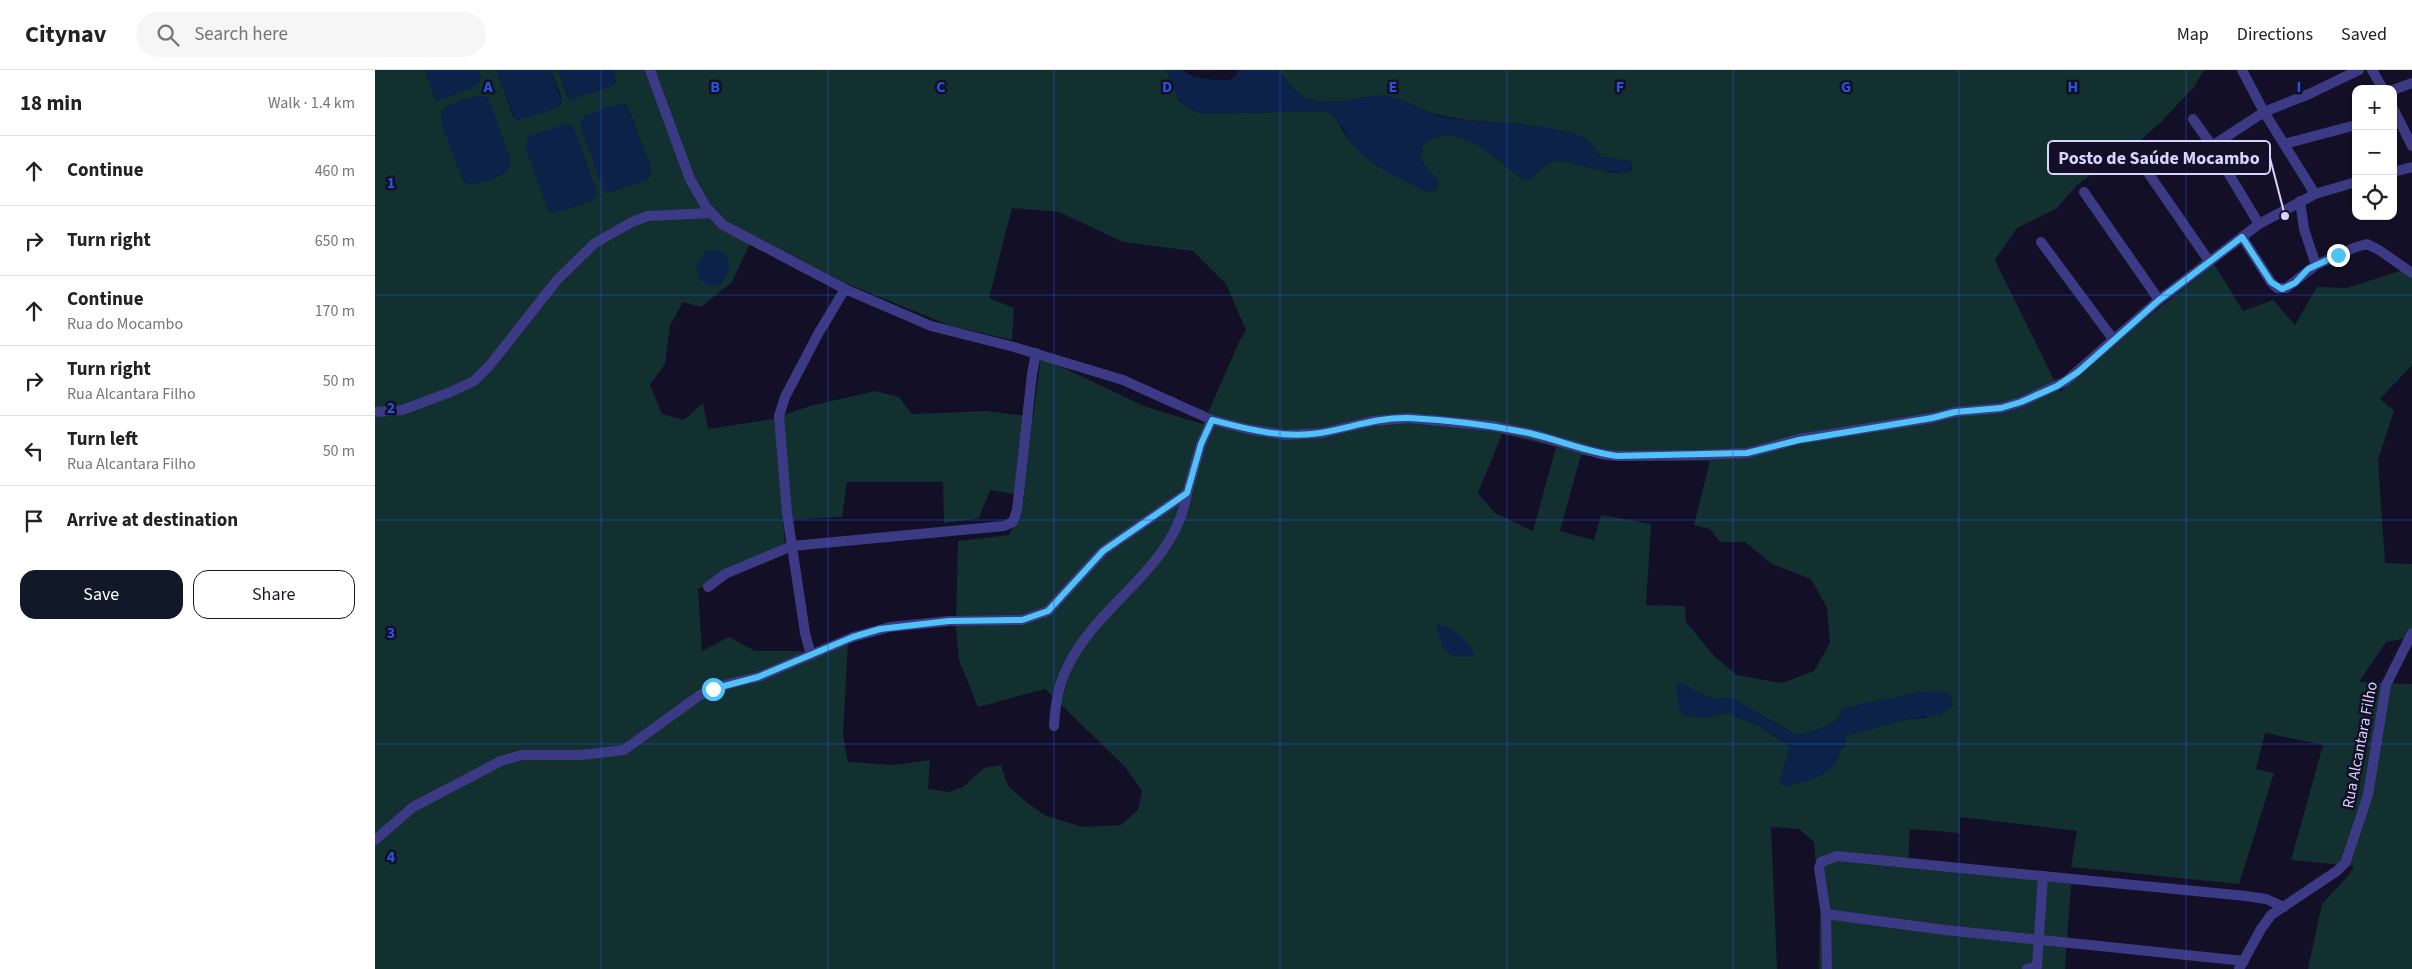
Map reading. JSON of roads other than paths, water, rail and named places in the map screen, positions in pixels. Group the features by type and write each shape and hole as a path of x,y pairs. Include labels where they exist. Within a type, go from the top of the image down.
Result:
{"street":[{"path":"650,70 690,180 711,213 723,225 845,289 931,326 1036,353 1123,380 1212,420 1273,434 1322,433 1384,419 1409,418 1500,428 1617,456 1733,454 1754,452 1799,440 1932,418 1955,412 2001,408 2021,402 2065,381 2159,300 2259,224 2299,201 2315,194 2352,183"},
{"path":"2242,70 2315,194"},
{"path":"2212,146 2265,112 2309,94 2359,70"},
{"path":"2372,70 2381,85"},
{"path":"2397,89 2412,83"},
{"path":"2397,118 2412,146"},
{"path":"2193,119 2212,146 2259,224"},
{"path":"2284,144 2352,126"},
{"path":"2142,164 2209,261"},
{"path":"2397,171 2412,167"},
{"path":"2084,192 2159,300"},
{"path":"2299,201 2304,229 2316,265"},
{"path":"375,412 402,410 474,381 490,365 557,280 595,243 648,216 711,213"},
{"path":"2242,237 2271,282 2277,288 2290,286 2316,265 2356,246 2367,244 2412,273"},
{"path":"2041,242 2113,339"},
{"path":"811,655 805,633 792,546 780,411 818,334 845,289"},
{"path":"708,587 725,574 792,546 1004,526 1013,522 1017,510 1036,353"},
{"path":"1054,726 1057,703 1067,667 1089,633 1164,551 1177,528 1201,444 1212,420"},
{"path":"375,840 413,807 501,761 522,755 581,755 624,750 700,695 728,684 758,677 853,637 890,627 949,621 1022,620 1042,614 1054,606 1089,563 1103,551 1187,493"},
{"name":"Rua Alcantara Filho","path":"2241,965 2265,922 2337,871 2345,862 2368,795 2386,685 2409,644 2412,633"},
{"path":"1827,969 1826,914 1819,868 1821,862 1837,856 2246,896 2266,900 2284,908"},
{"path":"2027,969 2040,967 2039,939 2043,876"},
{"path":"1826,914 2241,965"}],"water":[{"path":"425,70 478,70 481,79 477,86 436,101"},
{"path":"496,70 551,70 562,103 559,107 516,121"},
{"path":"558,70 613,70 616,83 613,86 570,100"},
{"path":"1167,70 1183,70 1186,73 1205,79 1227,80 1236,75 1239,70 1278,70 1295,90 1311,100 1332,102 1387,96 1444,117 1543,127 1576,134 1586,139 1600,157 1629,161 1633,166 1628,173 1602,170 1557,160 1541,168 1533,178 1523,180 1475,144 1462,138 1448,135 1435,138 1422,146 1421,161 1438,181 1437,189 1429,193 1389,173 1361,154 1330,113 1325,111 1201,114 1187,107 1178,97"},
{"path":"479,95 488,98 510,163 506,172 495,178 467,184 463,182 441,122 442,111 451,104"},
{"path":"620,103 628,107 651,169 651,175 646,180 607,193 604,191 580,126 584,116"},
{"path":"565,124 573,128 596,189 595,196 591,201 552,213 548,211 525,146 529,136"},
{"path":"718,249 726,256 730,269 722,283 711,286 698,279 696,266 705,251"},
{"path":"1437,624 1455,631 1468,644 1475,656 1459,657 1447,652 1441,643"},
{"path":"1676,683 1686,685 1698,693 1717,699 1732,698 1798,736 1833,724 1844,708 1922,692 1948,692 1954,705 1940,715 1907,719 1846,736 1837,759 1825,773 1807,781 1784,787 1780,781 1791,746 1759,726 1730,713 1704,717 1684,716 1679,708"}],"place":[{"name":"Posto de Saúde Mocambo","path":"2285,216"}]}
